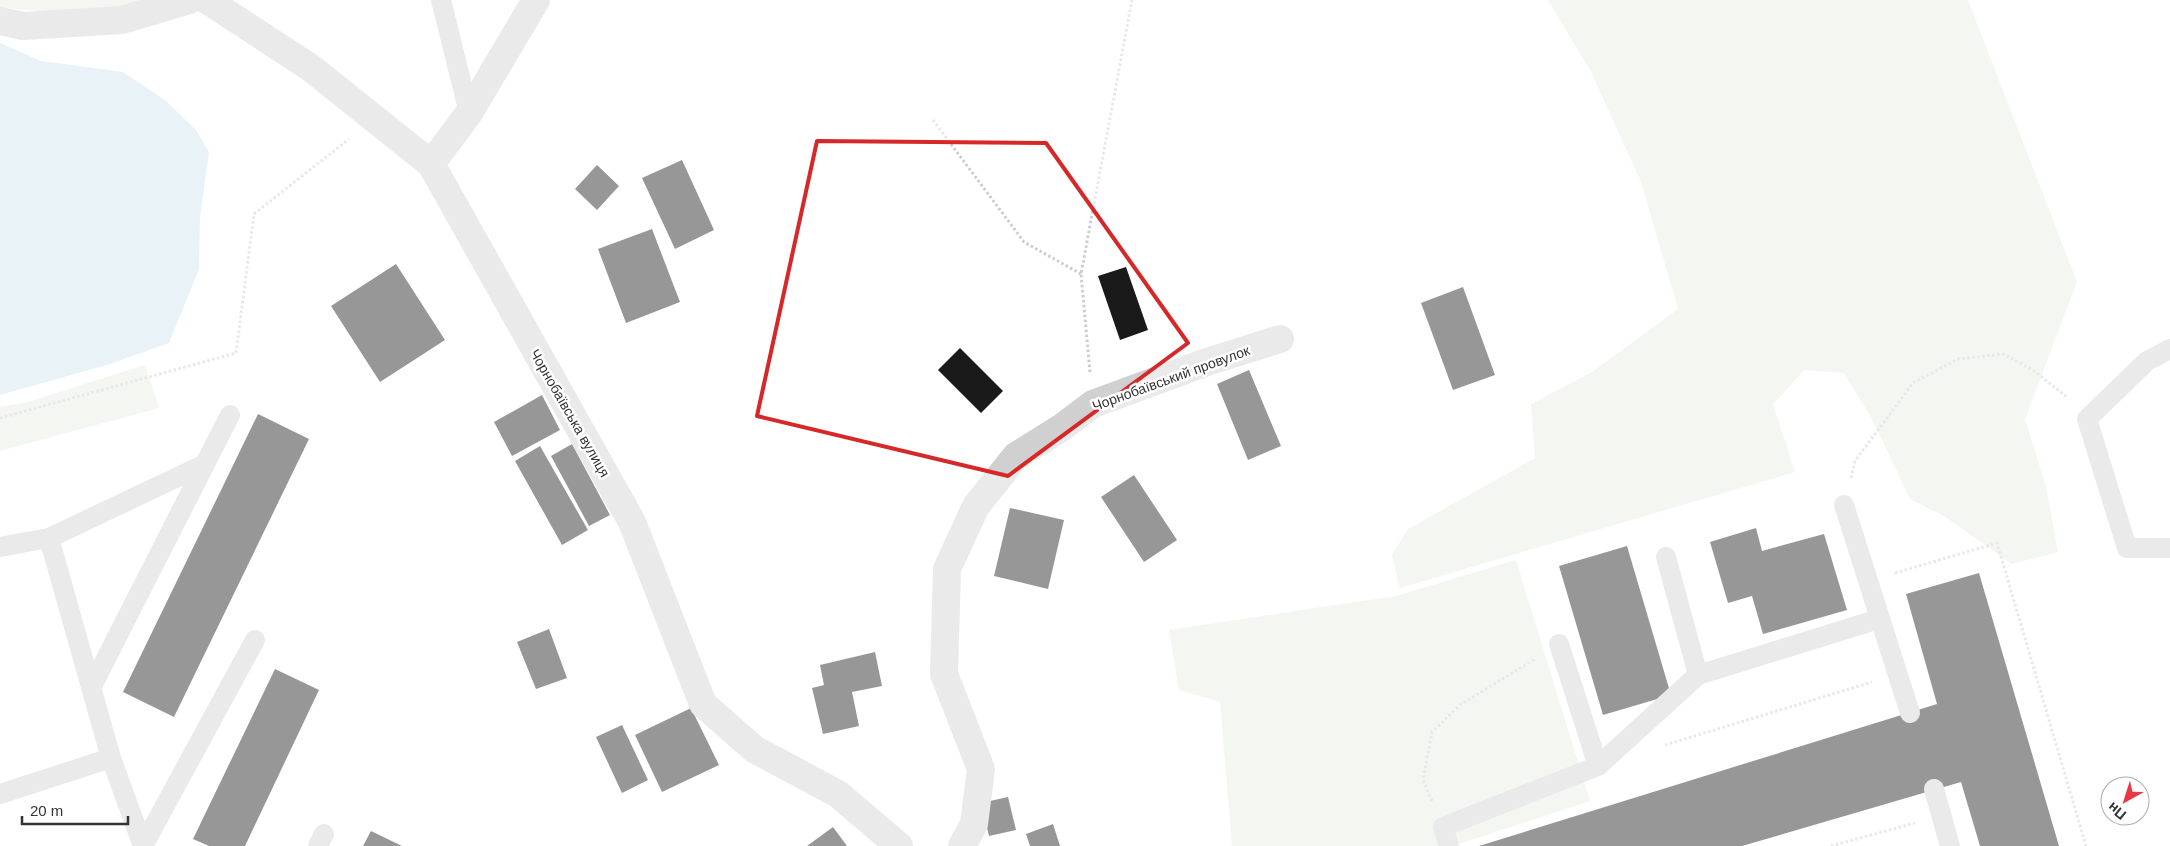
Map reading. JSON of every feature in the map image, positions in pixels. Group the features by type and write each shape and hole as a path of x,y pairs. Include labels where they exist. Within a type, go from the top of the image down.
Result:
{"street":[{"path":"0,21 22,26 122,20 189,0"},
{"name":"Чорнобаївська вулиця","path":"206,0 311,68 431,164 632,522 704,704 754,749 838,794 899,846"},
{"path":"431,164 470,113 536,0"},
{"name":"Чорнобаївський провулок","path":"962,846 974,824 980,769 944,674 947,569 976,506 1016,456 1061,428 1093,404 1207,362 1280,339"}],"lane":[{"path":"441,0 470,113"},
{"path":"2170,349 2147,361 2087,418 2127,548 2170,548"},
{"path":"91,688 230,415"},
{"path":"0,547 49,538 205,464"},
{"path":"1844,505 1910,713"},
{"path":"49,538 111,758 143,846"},
{"path":"1666,557 1698,675"},
{"path":"1449,846 1443,827 1598,766 1698,675 1879,620"},
{"path":"143,846 255,640"},
{"path":"1558,644 1598,766"},
{"path":"0,794 111,758"},
{"path":"1934,789 1950,846"}],"path":[{"path":"1093,404 1081,274 1132,0"},
{"path":"933,120 1024,242 1081,274"},
{"path":"0,418 236,353 254,214 345,144"},
{"path":"1844,505 1855,462 1913,383 1958,359 2003,354 2033,370 2069,399 2087,418"},
{"path":"1868,581 1997,543 2086,846"},
{"path":"1443,827 1423,780 1432,732 1460,705 1558,644"},
{"path":"1664,746 1899,674"},
{"path":"1831,846 1941,816"}],"highlighted area":[{"path":"817,141 1046,143 1188,343 1008,476 757,416"}],"shaded area":[{"path":"0,0 144,0 129,5 92,10 34,11 0,7"},
{"path":"1548,0 1968,0 2077,282 2025,419 2046,486 2058,552 2012,564 1944,516 1910,499 1872,419 1844,373 1804,370 1773,405 1795,472 1400,588 1392,555 1408,529 1535,458 1531,404 1592,372 1678,309 1641,182 1591,72"},
{"path":"145,365 159,408 0,451 0,407 24,403"},
{"path":"1516,560 1590,801 1453,846 1232,846 1220,702 1179,690 1169,630 1396,596"}],"water":[{"path":"0,43 41,61 123,72 165,100 196,130 209,152 200,217 199,269 169,343 110,364 0,395"}],"building":[{"path":"682,160 714,230 675,249 642,178"},
{"path":"597,165 619,186 597,210 575,189"},
{"path":"652,229 680,302 626,323 598,249"},
{"path":"396,264 445,340 380,382 331,306"},
{"path":"1126,267 1148,330 1120,340 1098,276"},
{"path":"1463,287 1495,375 1453,390 1421,303"},
{"path":"960,348 1003,391 981,413 938,370"},
{"path":"1249,370 1281,446 1248,460 1217,384"},
{"path":"542,395 560,430 512,456 494,422"},
{"path":"258,414 309,439 174,717 123,692"},
{"path":"572,444 610,515 589,526 551,456"},
{"path":"540,446 588,530 562,545 515,461"},
{"path":"1134,475 1177,540 1144,562 1101,497"},
{"path":"1010,508 1064,520 1048,589 994,576"},
{"path":"1756,528 1762,551 1824,534 1847,610 1763,634 1752,596 1728,603 1710,542"},
{"path":"1627,546 1671,695 1603,715 1559,566"},
{"path":"1979,573 2059,846 1980,846 1961,782 1742,846 1479,846 1937,704 1906,594"},
{"path":"549,629 567,678 536,689 517,642"},
{"path":"875,652 882,686 852,692 859,726 823,734 812,688 824,685 820,665"},
{"path":"275,669 319,690 245,846 209,846 193,839"},
{"path":"691,708 719,765 662,792 635,735"},
{"path":"622,725 648,780 622,793 596,737"},
{"path":"1008,797 1016,830 989,836 981,803"},
{"path":"1053,824 1060,846 1030,846 1026,834"},
{"path":"833,827 847,846 807,846"},
{"path":"371,831 402,846 363,846"}]}
